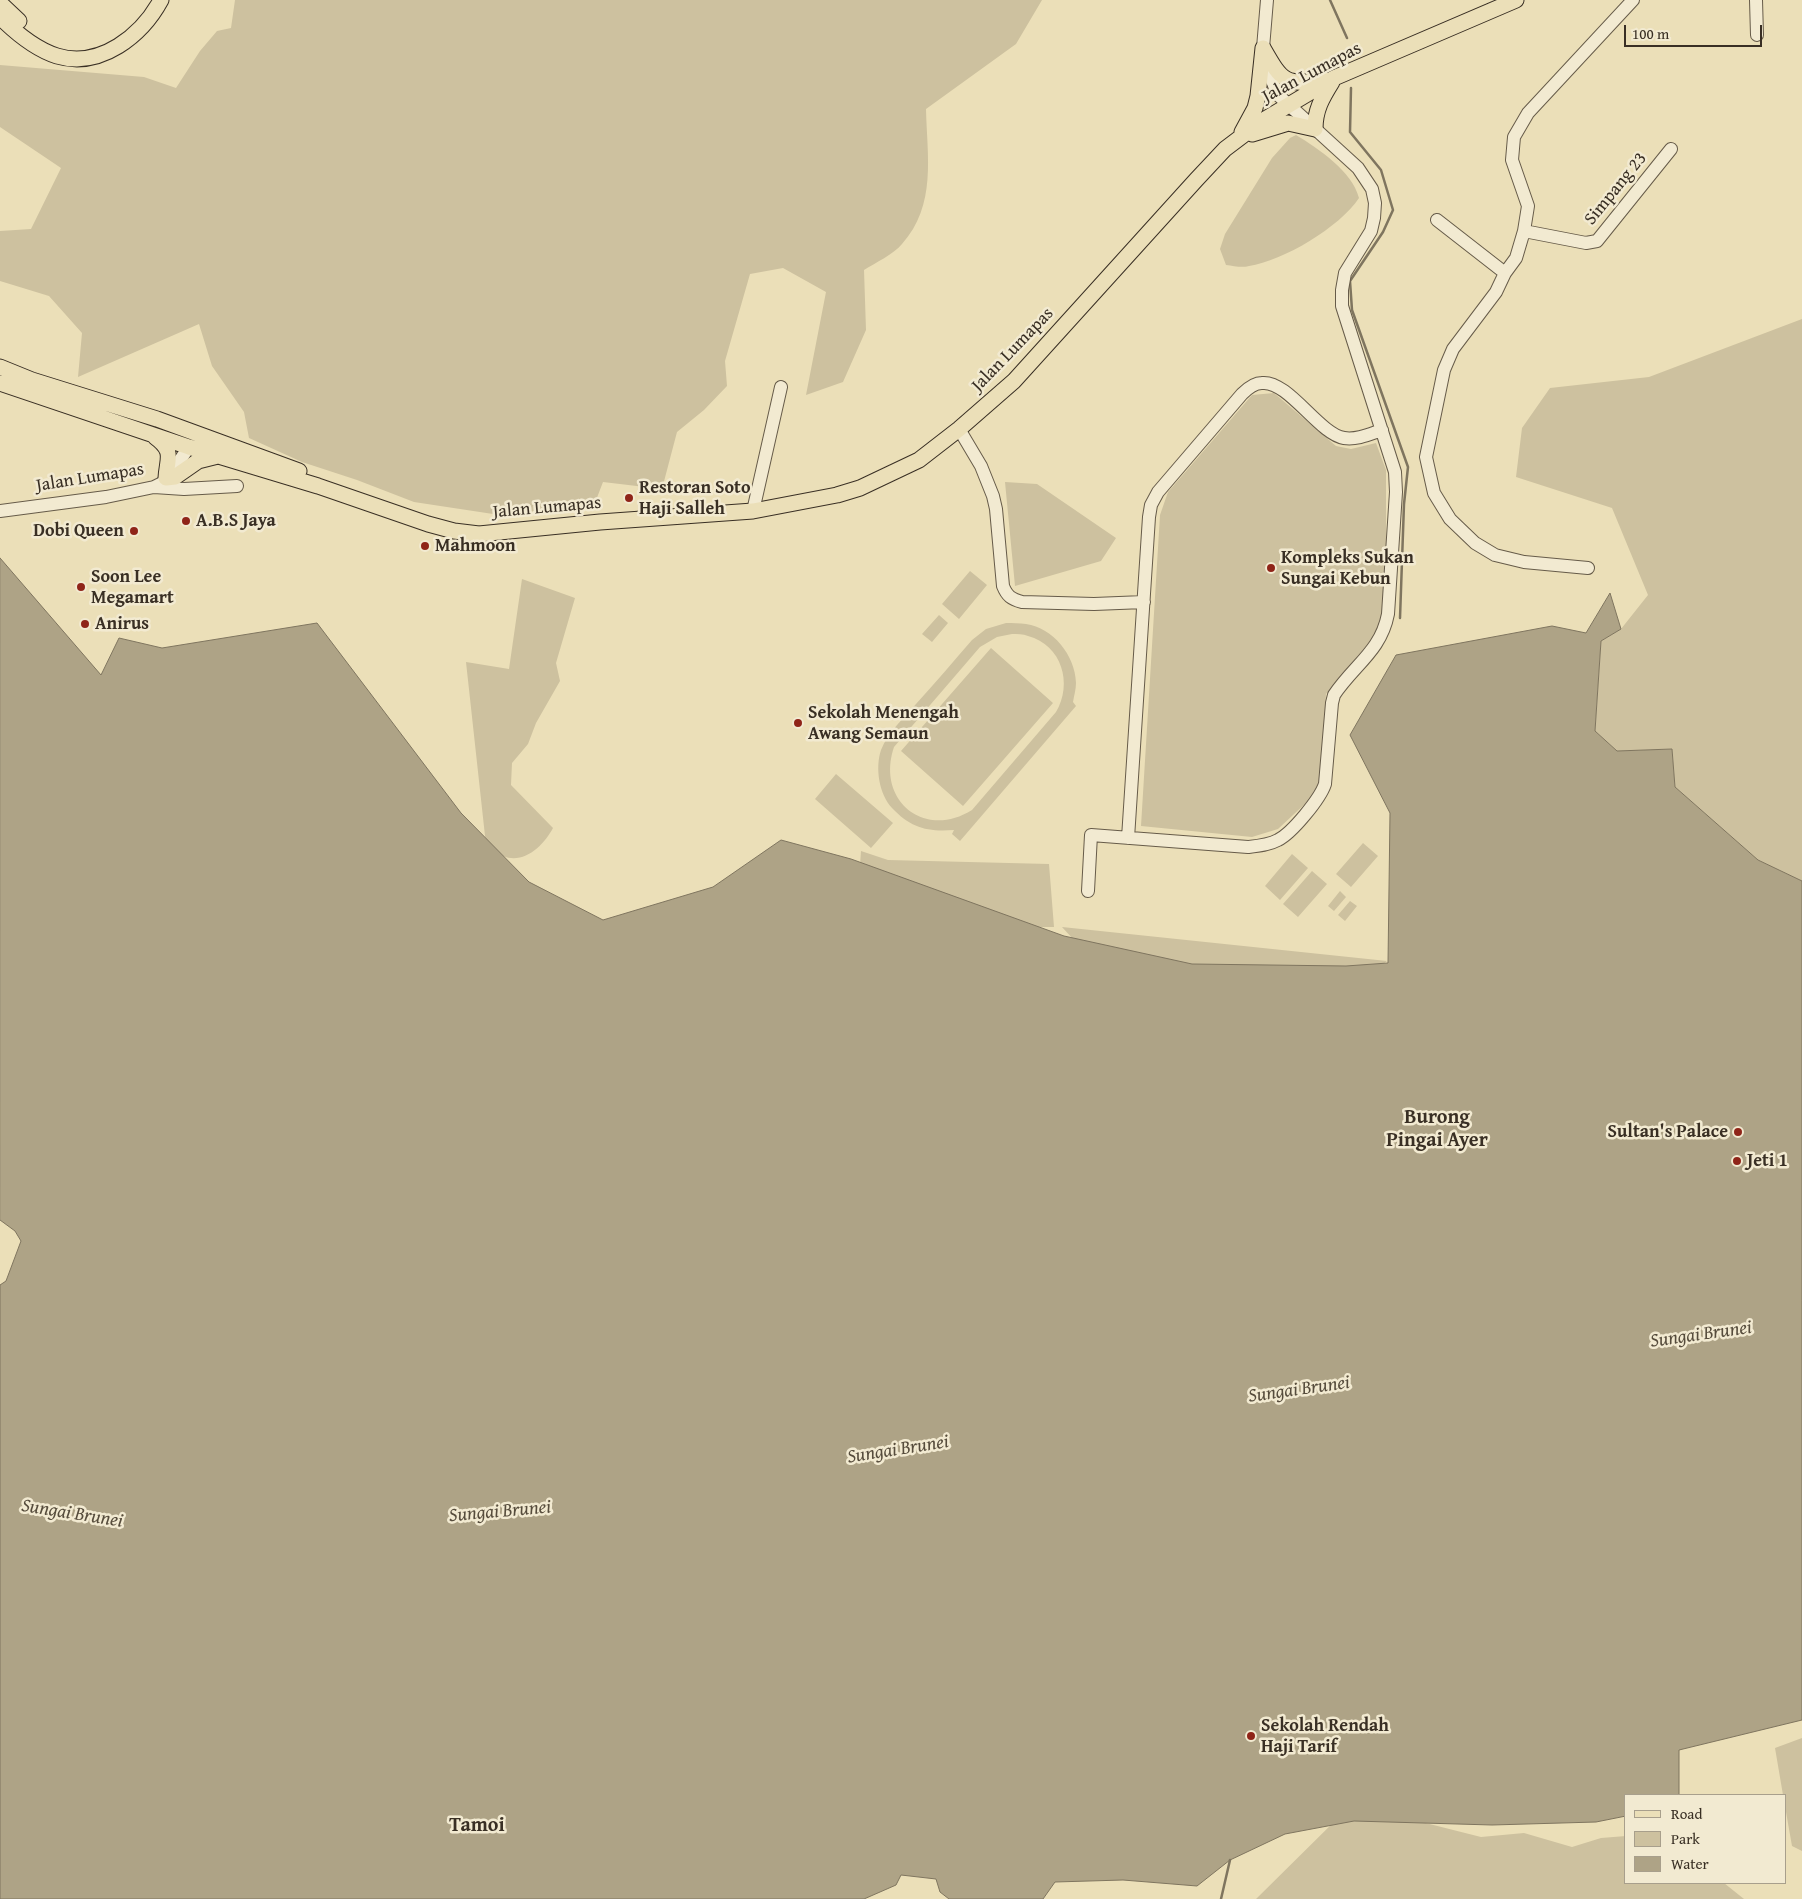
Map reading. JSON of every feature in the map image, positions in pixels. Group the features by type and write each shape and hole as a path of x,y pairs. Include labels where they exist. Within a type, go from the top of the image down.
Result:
{"main road":[{"path":"3,0 0,3 40,44 59,49 75,50 101,46 126,33 143,14 150,0"},
{"path":"0,17 58,56 83,57 108,52 133,36 145,26 161,0"},
{"name":"Jalan Lumapas","path":"189,447 318,486 428,524 454,531 479,534 600,522 753,511 837,495 860,488 919,460 959,429 1014,381 1131,250 1208,167 1238,138 1287,105 1334,78 1516,0"},
{"path":"1263,48 1278,74 1285,79 1302,83 1334,78"},
{"path":"1238,138 1255,108 1263,48"},
{"path":"1238,138 1288,123 1315,129 1317,109 1334,78"},
{"path":"0,367 32,380 139,413 148,420 182,435 189,447"},
{"path":"0,384 189,447 204,444 224,448 245,456 253,453"},
{"name":"Jalan Lumapas","path":"139,413 386,502 454,531"},
{"path":"152,434 165,444 169,457 160,483"},
{"path":"160,483 175,477 198,460 220,456"}],"street":[{"path":"1088,891 1091,835 1248,847 1260,846 1280,839 1288,832 1322,793 1325,784 1334,694 1380,640 1386,628 1396,492 1395,472 1342,306 1345,273 1370,231 1374,218 1375,203 1372,189 1358,168 1278,95 1263,48 1267,0"},
{"path":"1588,568 1524,562 1495,555 1475,543 1450,519 1434,494 1426,457 1444,370 1453,349 1496,292 1505,273 1516,258 1524,231 1528,206 1512,160 1514,137 1528,113 1633,0"},
{"path":"1756,0 1757,35"},
{"name":"Simpang 23","path":"1524,231 1586,243 1597,241 1671,149"},
{"path":"1437,220 1505,273"},
{"path":"1128,838 1151,505 1158,492 1250,387 1262,382 1274,385 1284,392 1342,438 1354,439 1382,430"},
{"path":"753,511 781,387"},
{"path":"959,429 981,466 993,496 996,509 1002,586 1006,594 1013,600 1022,602 1094,604 1144,602"},
{"name":"Jalan Lumapas","path":"0,511 106,497 160,483 189,447"},
{"path":"160,483 184,489 237,486"}],"green space":[{"path":"235,0 1042,0 1016,44 926,109 928,180 921,213 913,229 899,248 864,270 866,330 843,382 806,395 826,292 783,268 750,274 725,361 727,386 704,410 677,432 662,489 603,482 593,508 493,514 414,502 357,480 302,462 249,438 244,412 212,366 199,324 78,377 82,333 49,296 0,281 0,231 31,229 61,168 0,127 0,65 144,77 176,88 200,51 217,31 231,28"},
{"path":"1296,135 1315,147 1342,170 1355,188 1359,198 1339,220 1294,250 1263,263 1241,267 1226,265 1220,249 1225,234 1272,158 1290,138"},
{"path":"1802,319 1802,881 1758,860 1675,787 1672,749 1617,751 1595,731 1601,641 1621,629 1648,595 1612,508 1516,477 1522,428 1550,388 1649,377"},
{"name":"Kompleks Sukan Sungai Kebun","path":"1274,393 1336,446 1351,449 1376,443 1386,470 1386,622 1326,694 1321,789 1278,829 1252,837 1141,826 1160,515 1168,492 1252,395"},
{"path":"1005,482 1037,484 1116,538 1101,561 1015,586"},
{"path":"970,571 987,585 959,619 942,604"},
{"path":"522,579 575,598 556,663 560,681 536,723 528,744 512,763 511,785 553,828 539,847 532,852 526,856 511,858 501,855 486,845 466,662 509,669"},
{"path":"939,615 948,623 932,642 922,634"},
{"path":"1006,623 1024,624 1045,631 1053,637 1061,644 1072,663 1076,683 1073,702 1076,706 960,841 952,834 954,830 936,830 920,827 899,815 884,796 879,780 878,765 881,750 888,737 972,640 986,629","holes":["1014,634 1026,635 1040,641 1056,657 1064,678 1064,690 1056,712 972,810 954,818 937,820 921,817 908,810 898,798 892,783 890,766 894,747 980,647 997,637"]},
{"path":"991,648 1053,703 963,806 901,751"},
{"path":"836,774 893,823 871,848 815,799"},
{"path":"1363,843 1378,856 1351,887 1336,874"},
{"path":"861,851 888,860 1049,864 1054,927 1038,927 858,893"},
{"path":"1292,854 1308,868 1280,900 1265,886"},
{"path":"1312,871 1327,884 1298,917 1283,904"},
{"path":"1340,891 1346,897 1334,911 1328,906"},
{"path":"1350,901 1357,906 1345,921 1338,915"},
{"path":"1062,927 1387,961 1366,978 1276,978 1084,951"},
{"path":"1802,1738 1802,1851 1792,1846 1787,1818 1787,1794 1783,1794 1775,1748"},
{"path":"1374,1810 1481,1837 1524,1833 1572,1847 1601,1838 1624,1836 1624,1884 1725,1884 1744,1899 1256,1899 1344,1812"}],"water":[{"name":"Sungai Brunei","path":"0,558 101,675 119,638 162,648 317,623 461,813 529,882 603,920 713,887 781,840 851,859 1064,936 1192,964 1346,966 1388,963 1390,813 1350,735 1396,655 1552,626 1586,633 1610,593 1621,629 1601,641 1595,731 1617,751 1672,749 1675,787 1758,860 1802,881 1802,1720 1679,1750 1679,1794 1624,1794 1624,1816 1596,1822 1492,1825 1354,1821 1285,1834 1230,1860 1197,1886 1123,1880 1055,1882 1043,1899 949,1899 940,1892 936,1879 901,1875 896,1885 864,1899 0,1899 0,1285 6,1281 21,1241 15,1231 0,1220"}],"waterway":[{"path":"1330,0 1347,38"},
{"path":"1351,88 1350,132 1381,170 1393,210 1383,232 1350,281 1352,310 1408,467 1404,504 1400,618"},
{"path":"1221,1899 1230,1860"}],"place":[{"name":"Restoran Soto Haji Salleh","path":"629,498"},
{"name":"A.B.S Jaya","path":"186,521"},
{"name":"Dobi Queen","path":"134,531"},
{"name":"Mahmoon","path":"425,546"},
{"name":"Kompleks Sukan Sungai Kebun","path":"1271,568"},
{"name":"Soon Lee Megamart","path":"81,587"},
{"name":"Anirus","path":"85,624"},
{"name":"Sekolah Menengah Awang Semaun","path":"798,723"},
{"name":"Sultan's Palace","path":"1738,1132"},
{"name":"Jeti 1","path":"1737,1161"},
{"name":"Sekolah Rendah Haji Tarif","path":"1251,1736"}],"district":[{"name":"Burong Pingai Ayer","path":"1437,1130"},
{"name":"Tamoi","path":"477,1826"}]}
